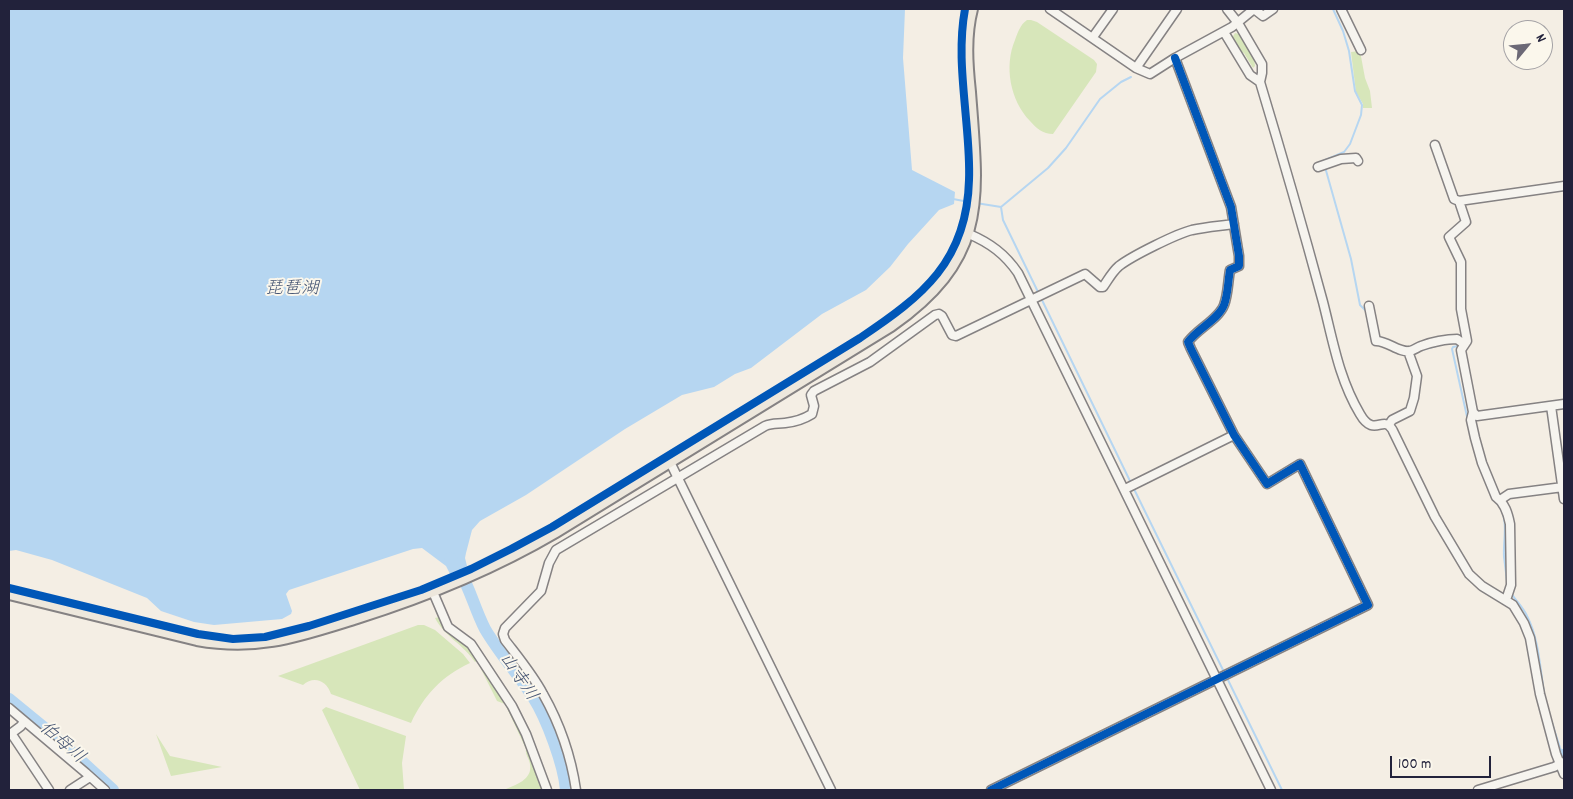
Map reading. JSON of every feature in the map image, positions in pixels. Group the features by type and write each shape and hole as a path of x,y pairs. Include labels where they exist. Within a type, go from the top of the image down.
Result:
{"main road":[{"path":"9,594 218,644 241,645 273,642 433,592 473,575 542,540 867,341 905,316 931,294 946,276 961,252 969,234 975,203 975,163 967,49 972,9"}],"street":[{"path":"1050,9 1136,68 1150,74 1224,32 1254,9 1263,16 1273,9"},
{"path":"1093,37 1113,9"},
{"path":"1136,68 1176,9"},
{"path":"1227,9 1238,22 1262,64 1260,82 1302,227 1343,381 1363,419 1371,426 1389,425"},
{"path":"1341,9 1361,50"},
{"path":"1224,32 1250,75 1260,82"},
{"path":"991,790 1368,605 1300,464 1267,484 1234,435 1188,342 1224,306 1230,270 1239,266 1239,256 1231,207 1176,58"},
{"path":"1435,145 1454,199 1459,201 1564,186"},
{"path":"1318,167 1341,159 1356,158 1358,161"},
{"path":"1459,201 1466,222 1447,236 1461,262 1461,309 1467,341 1461,350 1473,412 1471,420 1482,463 1496,497 1500,500 1508,514 1510,524 1511,585 1506,600"},
{"path":"576,790 570,759 553,713 543,693 505,640 503,634 505,628 541,591 549,563 556,550 765,426 771,423 783,424 806,418 812,414 814,406 811,395 814,391 870,362 935,315 939,314 942,316 952,335 956,336 1085,274 1103,288 1119,266 1167,240 1191,230 1234,224"},
{"path":"969,234 984,240 1006,257 1037,296 1223,677 1271,790"},
{"path":"1369,306 1376,341 1385,342 1408,351 1422,345 1457,338 1464,344"},
{"path":"1389,425 1392,420 1410,411 1414,398 1417,376 1408,351"},
{"path":"1473,412 1477,416 1564,404"},
{"path":"1551,406 1564,500"},
{"path":"1389,425 1435,518 1470,574 1482,586 1513,605 1524,623 1530,638 1540,694 1564,774"},
{"path":"1130,487 1234,435"},
{"path":"670,462 831,790"},
{"path":"1500,500 1509,494 1563,487"},
{"path":"433,592 448,627 471,644 512,706 526,734 548,790"},
{"path":"9,708 104,790"},
{"path":"24,721 21,726 10,734 49,790"},
{"path":"1482,789 1562,764"},
{"path":"70,790 90,777"}],"green space":[{"path":"1027,20 1037,22 1094,60 1097,64 1096,72 1053,134 1040,130 1023,113 1011,82 1010,61 1012,50 1020,29"},
{"path":"1235,33 1241,35 1254,58 1255,66 1253,68 1244,53 1238,51 1232,38"},
{"path":"1360,51 1365,78 1370,91 1372,108 1363,108 1363,104 1356,92 1351,52"},
{"path":"439,617 446,630 469,647 504,700 518,727 544,790 504,790 518,784 529,774 530,764 526,749 505,704 497,701 477,661 475,662 443,630 435,618"},
{"path":"418,625 424,625 435,630 463,654 470,663 442,680 435,687 411,723 331,694 329,689 320,681 311,680 303,685 278,676"},
{"path":"326,707 406,736 402,763 404,790 360,790 322,710"},
{"path":"156,734 170,756 222,767 171,776"}],"water":[{"name":"琵琶湖","path":"9,9 905,9 903,58 912,170 955,192 954,204 939,210 890,267 866,290 822,314 751,368 735,374 714,387 682,395 625,429 526,495 480,521 472,530 465,558 467,566 450,574 446,566 422,548 413,549 289,590 286,594 292,611 291,614 282,619 214,625 194,622 161,611 147,598 52,560 16,550 9,551"}],"waterway":[{"path":"1324,163 1323,161 1344,152 1350,144 1361,115 1362,105 1355,91 1349,51 1343,31 1333,9"},
{"path":"1001,207 1048,168 1066,148 1100,99 1121,82 1131,77"},
{"path":"1325,167 1351,259 1360,305 1367,312"},
{"path":"953,199 969,202"},
{"path":"976,203 1001,207"},
{"path":"1001,207 1003,220 1039,294"},
{"path":"1041,298 1131,483"},
{"path":"1418,351 1447,343"},
{"path":"1456,343 1458,346 1452,349 1468,421"},
{"path":"1133,487 1225,674"},
{"path":"1499,505 1505,524 1504,557 1507,581"},
{"name":"山寺川","path":"450,558 463,577 485,629 538,706 558,755 566,790"},
{"path":"1511,593 1525,613 1534,634 1539,654 1544,693"},
{"path":"1227,678 1282,790"},
{"name":"伯母川","path":"9,699 53,735 113,790"},
{"path":"1551,720 1564,760"}],"cycle path":[{"path":"9,588 198,634 233,639 265,637 309,626 421,590 471,569 552,527 860,338 903,307 922,291 937,274 950,255 960,233 966,208 969,180 962,58 965,9"},
{"path":"991,790 1368,605 1300,464 1267,484 1234,435 1188,342 1218,315 1224,305 1230,270 1239,266 1239,256 1231,207 1175,58"}]}
